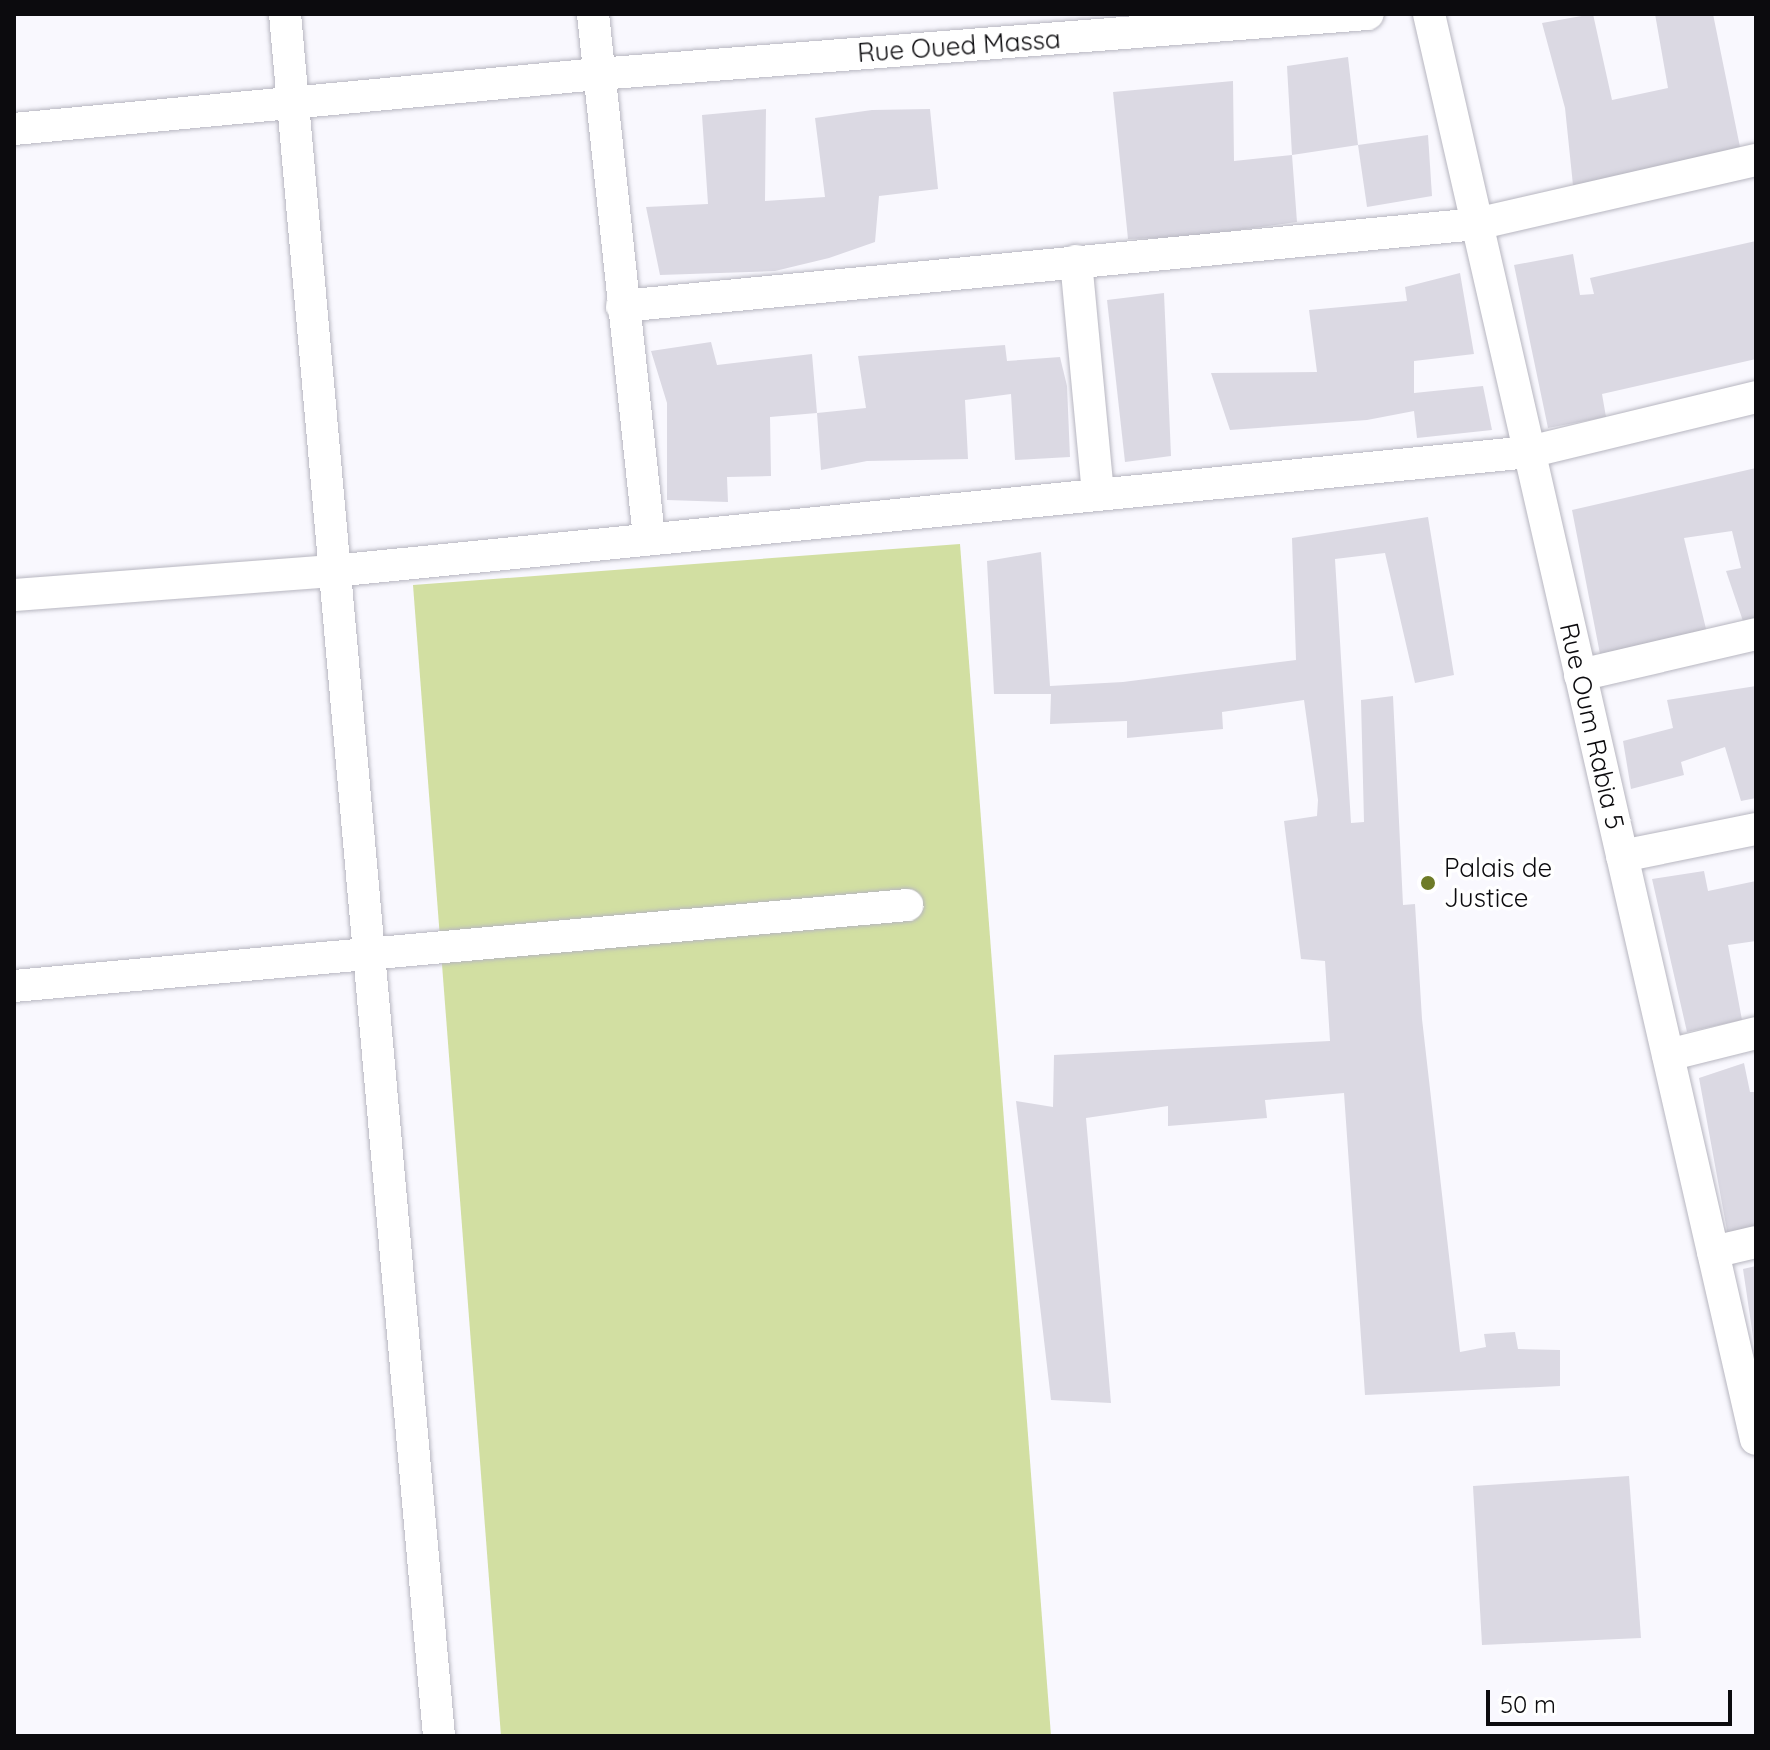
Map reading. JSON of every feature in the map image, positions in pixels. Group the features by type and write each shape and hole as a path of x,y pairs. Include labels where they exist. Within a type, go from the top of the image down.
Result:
{"street":[{"path":"285,14 366,952 439,1736"},
{"path":"593,14 649,537"},
{"name":"Rue Oued Massa","path":"14,129 598,74 1368,14"},
{"name":"Rue Oum Rabia 5","path":"1429,14 1756,1439"},
{"path":"622,306 1476,224 1756,160"},
{"path":"1076,261 1098,494"},
{"path":"14,595 333,571 649,537 1529,452 1756,397"},
{"path":"1580,675 1756,634"},
{"path":"1622,856 1756,829"},
{"path":"14,986 907,905"},
{"path":"1668,1055 1756,1033"},
{"path":"1713,1252 1756,1242"}],"green space":[{"path":"960,544 1051,1736 501,1736 413,585"}],"building":[{"path":"1593,14 1612,100 1668,88 1655,14 1713,14 1741,152 1574,195 1565,108 1542,23"},
{"path":"1348,57 1358,145 1292,155 1287,66"},
{"path":"1233,81 1234,161 1292,155 1297,222 1187,237 1128,239 1113,92"},
{"path":"766,109 765,201 825,197 815,118 872,110 930,109 938,189 879,196 875,242 829,258 775,271 660,275 646,207 708,204 702,115"},
{"path":"1428,135 1432,196 1367,207 1358,145"},
{"path":"1756,241 1756,359 1602,394 1606,417 1548,428 1514,265 1573,254 1580,295 1594,294 1590,278"},
{"path":"1460,273 1474,354 1414,361 1414,393 1483,386 1492,430 1417,438 1414,411 1367,420 1230,430 1211,373 1317,372 1309,310 1407,301 1405,287"},
{"path":"1164,293 1171,456 1125,462 1107,300"},
{"path":"711,342 717,365 812,354 817,413 770,417 771,476 727,477 728,502 667,500 667,403 651,351"},
{"path":"1005,345 1007,361 1060,357 1067,386 1070,457 1015,460 1011,394 965,400 968,459 867,461 821,470 817,413 866,408 858,356"},
{"path":"1756,468 1756,624 1745,627 1726,571 1741,568 1732,531 1684,538 1707,633 1600,654 1572,510"},
{"path":"1428,517 1454,675 1415,683 1385,553 1335,559 1351,823 1364,822 1361,700 1393,696 1403,905 1415,904 1422,1019 1460,1352 1486,1347 1484,1334 1515,1332 1518,1349 1560,1350 1560,1386 1365,1395 1344,1093 1265,1100 1267,1118 1168,1126 1168,1106 1086,1118 1111,1403 1051,1400 1016,1101 1053,1107 1054,1055 1330,1041 1325,961 1301,959 1284,821 1317,816 1318,800 1304,700 1222,712 1223,729 1127,738 1127,721 1050,724 1051,694 994,694 987,561 1041,552 1050,686 1123,682 1296,660 1292,538"},
{"path":"1756,686 1756,798 1741,801 1725,747 1681,762 1684,775 1631,789 1623,741 1673,728 1667,700"},
{"path":"1704,871 1708,891 1756,881 1756,941 1728,945 1742,1020 1687,1032 1652,879"},
{"path":"1744,1063 1750,1092 1756,1092 1756,1231 1728,1236 1699,1078"},
{"path":"1756,1266 1756,1350 1755,1350 1743,1269"},
{"path":"1629,1476 1641,1638 1482,1645 1473,1486"}],"place":[{"name":"Palais de Justice","path":"1428,883"}]}
